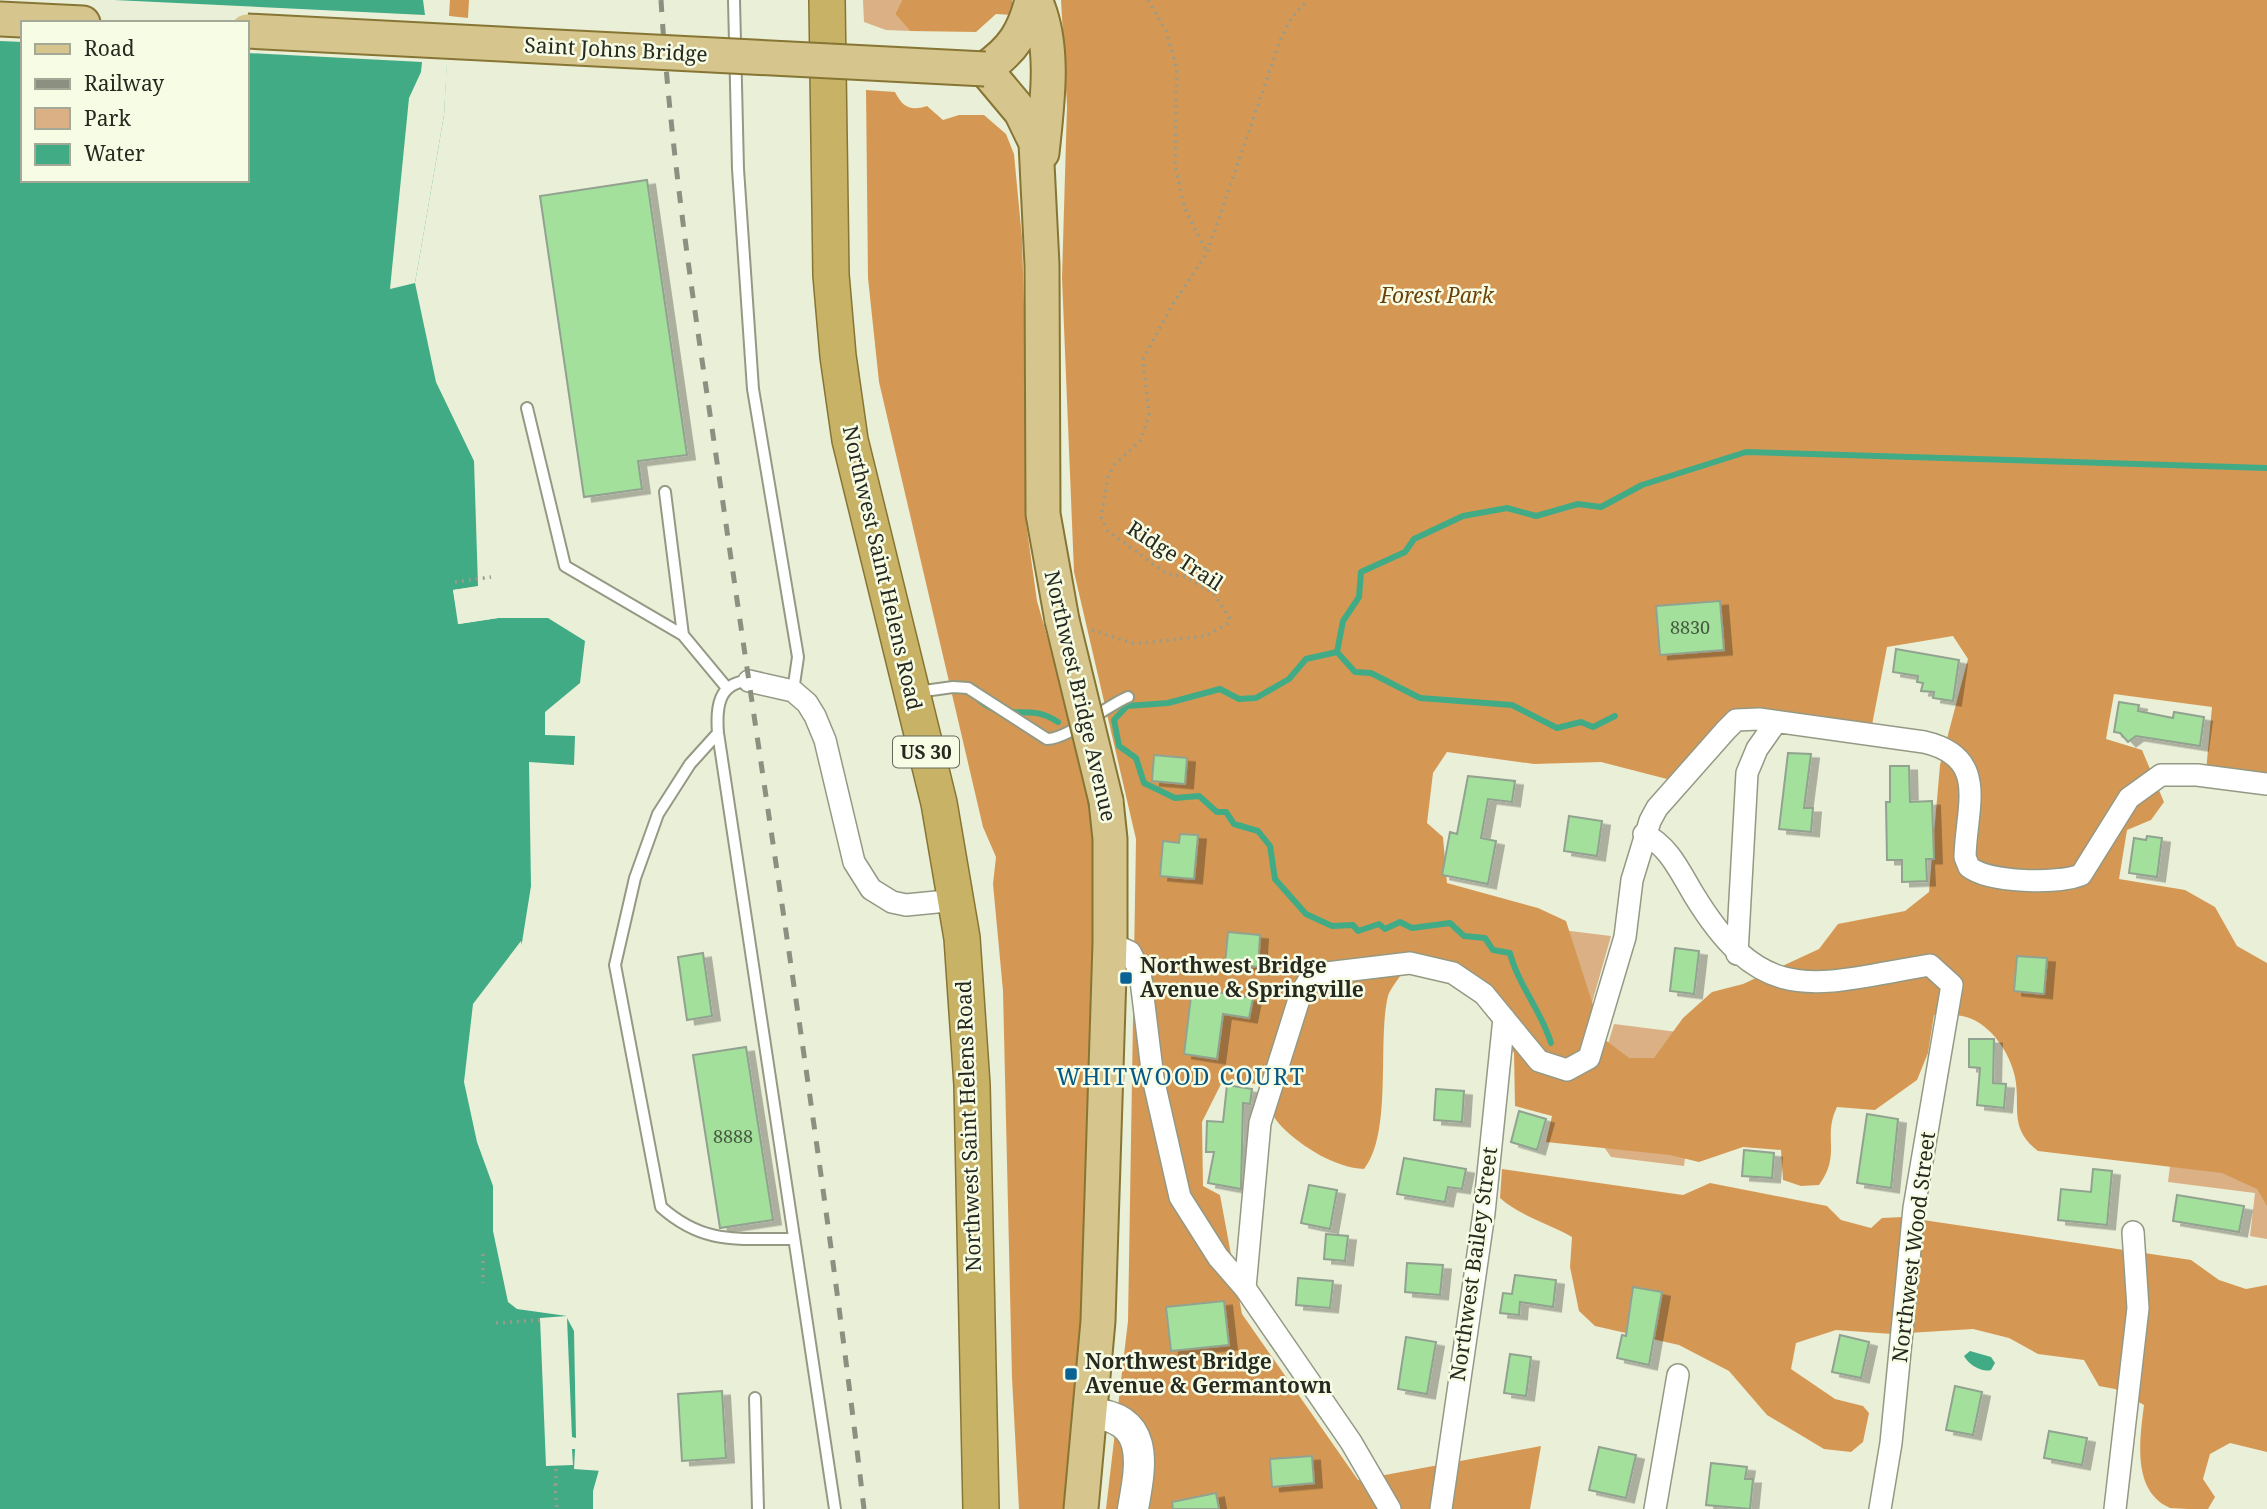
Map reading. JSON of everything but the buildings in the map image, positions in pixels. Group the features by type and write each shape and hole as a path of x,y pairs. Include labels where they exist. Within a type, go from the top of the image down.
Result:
{"highway":[{"name":"Northwest Saint Helens Road","path":"827,0 831,275 838,356 850,440 939,803 957,900 972,1085 981,1509"}],"main road":[{"name":"Northwest Bridge Avenue","path":"1034,0 1025,26 998,59 1007,94 1031,132 1040,177"},
{"name":"Northwest Bridge Avenue","path":"1034,0 1044,19 1047,99 1040,177 1042,514 1074,622 1106,801 1110,839 1110,943 1098,1321 1082,1509"},
{"path":"0,19 42,21"},
{"name":"Saint Johns Bridge","path":"248,31 998,59"},
{"path":"1089,1413 1107,1414 1128,1427 1137,1439 1140,1469 1133,1509"}],"street":[{"path":"749,681 793,691 807,703 825,740 854,862 861,877 880,896 906,905 957,900"},
{"path":"1245,1288 1260,1123 1301,993 1309,980 1318,974 1410,963 1453,973 1484,994 1539,1061 1567,1070 1589,1058 1625,937 1632,880 1644,834 1657,808 1736,720 1776,722 1924,741 1956,754 1963,763 1971,784 1965,857 1969,867 1988,877 2060,881 2081,875 2129,797 2161,775 2197,775 2267,784"},
{"path":"1737,954 1747,773 1757,749 1776,722"},
{"path":"1644,834 1655,839 1671,856 1709,920 1737,954"},
{"path":"1110,943 1130,953 1140,972 1153,1078 1180,1197 1218,1257 1245,1288 1350,1442 1390,1509"},
{"name":"Northwest Wood Street","path":"1737,954 1765,973 1797,982 1822,982 1930,965 1952,985 1914,1208 1891,1443 1880,1509"},
{"name":"Northwest Bailey Street","path":"1441,1509 1483,1213 1504,1018"},
{"path":"2115,1509 2138,1308 2133,1232"},
{"path":"1655,1509 1678,1375"}],"lane":[{"path":"734,0 738,169 753,389 798,657 793,691"},
{"path":"527,408 565,566 683,635 727,688"},
{"path":"665,492 683,635"},
{"path":"749,681 727,688 717,706 718,733 835,1509"},
{"path":"911,693 953,687 968,688 1039,736 1055,739 1065,736 1101,709 1128,697"},
{"path":"718,733 690,764 658,814 635,878 615,965 661,1207 682,1225 719,1238 794,1239"},
{"path":"755,1398 758,1509"}],"path":[{"path":"1148,0 1166,31 1177,69 1175,166 1185,209 1207,253"},
{"name":"Ridge Trail","path":"1074,622 1106,637 1135,644 1205,636 1228,623 1229,617 1214,594 1186,577 1167,574 1108,531 1101,517 1108,476 1114,465 1140,441 1149,415 1143,359 1173,304 1207,253 1281,38 1292,17 1308,0"},
{"path":"455,582 491,577"},
{"path":"483,1254 484,1283"},
{"path":"496,1323 540,1320"},
{"path":"556,1466 556,1509"}],"green space":[{"path":"450,0 469,0 468,18 449,16"},
{"path":"863,0 902,0 895,14 910,31 886,30 864,22"},
{"path":"902,0 1012,0 1012,15 996,14 976,32 910,31 895,14"},
{"name":"Forest Park","path":"1061,0 2267,0 2267,784 2206,771 2212,707 2114,694 2106,739 2142,750 2164,802 2151,820 2127,830 2119,879 2185,890 2215,907 2237,946 2267,963 2267,1206 2257,1189 2222,1173 2038,1151 2019,1125 2015,1077 2004,1049 1984,1026 1958,1016 1934,1015 1928,1053 1917,1080 1875,1110 1837,1107 1831,1128 1829,1164 1819,1185 1801,1186 1783,1180 1781,1150 1743,1147 1699,1162 1670,1155 1546,1142 1552,1116 1515,1106 1514,1053 1475,997 1448,979 1402,973 1388,996 1378,1133 1373,1153 1364,1169 1331,1161 1290,1135 1278,1123 1257,1084 1223,1080 1202,1122 1203,1186 1220,1195 1242,1314 1358,1480 1541,1446 1530,1509 1106,1509 1128,1321 1136,839 1074,572 1062,278 1067,106","holes":["1953,636 1968,659 1940,765 1929,892 1905,911 1838,924 1819,949 1743,984 1712,992 1683,1018 1654,1058 1629,1058 1604,1039 1566,921 1538,908 1447,883 1443,837 1427,823 1433,773 1447,752 1534,764 1601,762 1667,779 1720,722 1741,709 1872,725 1887,647"]},
{"path":"866,90 895,92 908,107 927,106 943,120 959,115 984,115 1006,134 1014,154 1022,238 1028,449 1026,522 1037,601 1093,796 1098,857 1091,1319 1070,1509 1019,1509 1012,1378 1003,991 993,884 996,857 983,827 879,382 868,278"},
{"path":"1537,927 1611,936 1580,1045"},
{"path":"1614,1024 1701,1035 1684,1166 1611,1157 1599,1140 1601,1067"},
{"path":"2267,1106 2267,1239 2250,1236 2255,1193 2168,1182 2177,1110"},
{"path":"1502,1169 1683,1195 1710,1183 1827,1206 1841,1220 1871,1228 1882,1218 1903,1217 2191,1260 2219,1280 2246,1289 2267,1285 2267,1452 2230,1443 2210,1454 2203,1479 2215,1497 2208,1509 2170,1508 2158,1500 2144,1477 2140,1448 2144,1405 2115,1389 2099,1386 2084,1360 2038,1354 2009,1338 1973,1329 1892,1334 1836,1330 1796,1343 1791,1369 1835,1399 1863,1406 1869,1413 1863,1442 1851,1452 1824,1449 1767,1415 1729,1371 1679,1345 1595,1326 1579,1311 1570,1267 1572,1237 1525,1215 1500,1198"}],"water":[{"path":"0,0 450,0 444,115 415,283 436,382 474,461 478,586 453,590 458,624 498,618 548,618 585,641 580,683 545,712 545,735 575,736 574,765 529,762 531,886 496,1105 525,1278 533,1287 584,1295 602,1459 593,1491 593,1509 0,1509"},
{"path":"1970,1351 1991,1357 1995,1363 1991,1370 1980,1369 1969,1362 1964,1356"}],"pier":[{"path":"0,0 114,0 425,15 423,0 450,0 450,63 447,64 444,115 415,283 390,289 409,98 421,72 422,62 248,53 248,21 21,21 21,42 0,41"},
{"path":"482,586 479,590 457,593 461,620 497,615 498,618 459,624 453,590"},
{"path":"521,941 523,950 500,1105 519,1188 519,1230 529,1277 535,1284 581,1291 602,1315 606,1427 602,1471 574,1469 575,1449 572,1449 573,1465 546,1466 540,1318 567,1316 517,1309 508,1302 493,1231 493,1186 477,1142 464,1082 473,1004","holes":["567,1318 574,1331 576,1438 572,1437"]}],"waterway":[{"path":"1337,652 1343,621 1359,597 1361,572 1405,552 1414,539 1463,516 1507,508 1536,516 1578,504 1601,507 1642,485 1746,452 2267,468"},
{"path":"1337,652 1306,659 1289,679 1256,698 1239,699 1220,689 1168,703 1127,706 1114,720 1119,746 1136,758 1144,783 1175,798 1199,796 1217,812 1226,812 1234,824 1258,831 1270,846 1275,879 1306,914 1332,926 1353,925 1358,931 1379,924 1385,929 1400,922 1412,928 1450,923 1464,936 1485,938 1493,950 1510,953 1518,976 1551,1043"},
{"path":"1337,652 1355,672 1371,673 1420,698 1512,705 1557,728 1581,722 1593,727 1615,716"},
{"path":"980,701 1000,711 1036,713 1058,722"}],"railway":[{"path":"661,0 672,133 689,266 816,1142 864,1509"}],"place":[{"name":"Northwest Bridge Avenue & Springville","path":"1126,978"},
{"name":"Northwest Bridge Avenue & Germantown","path":"1071,1374"}],"district":[{"name":"WHITWOOD COURT","path":"1181,1077"}]}
